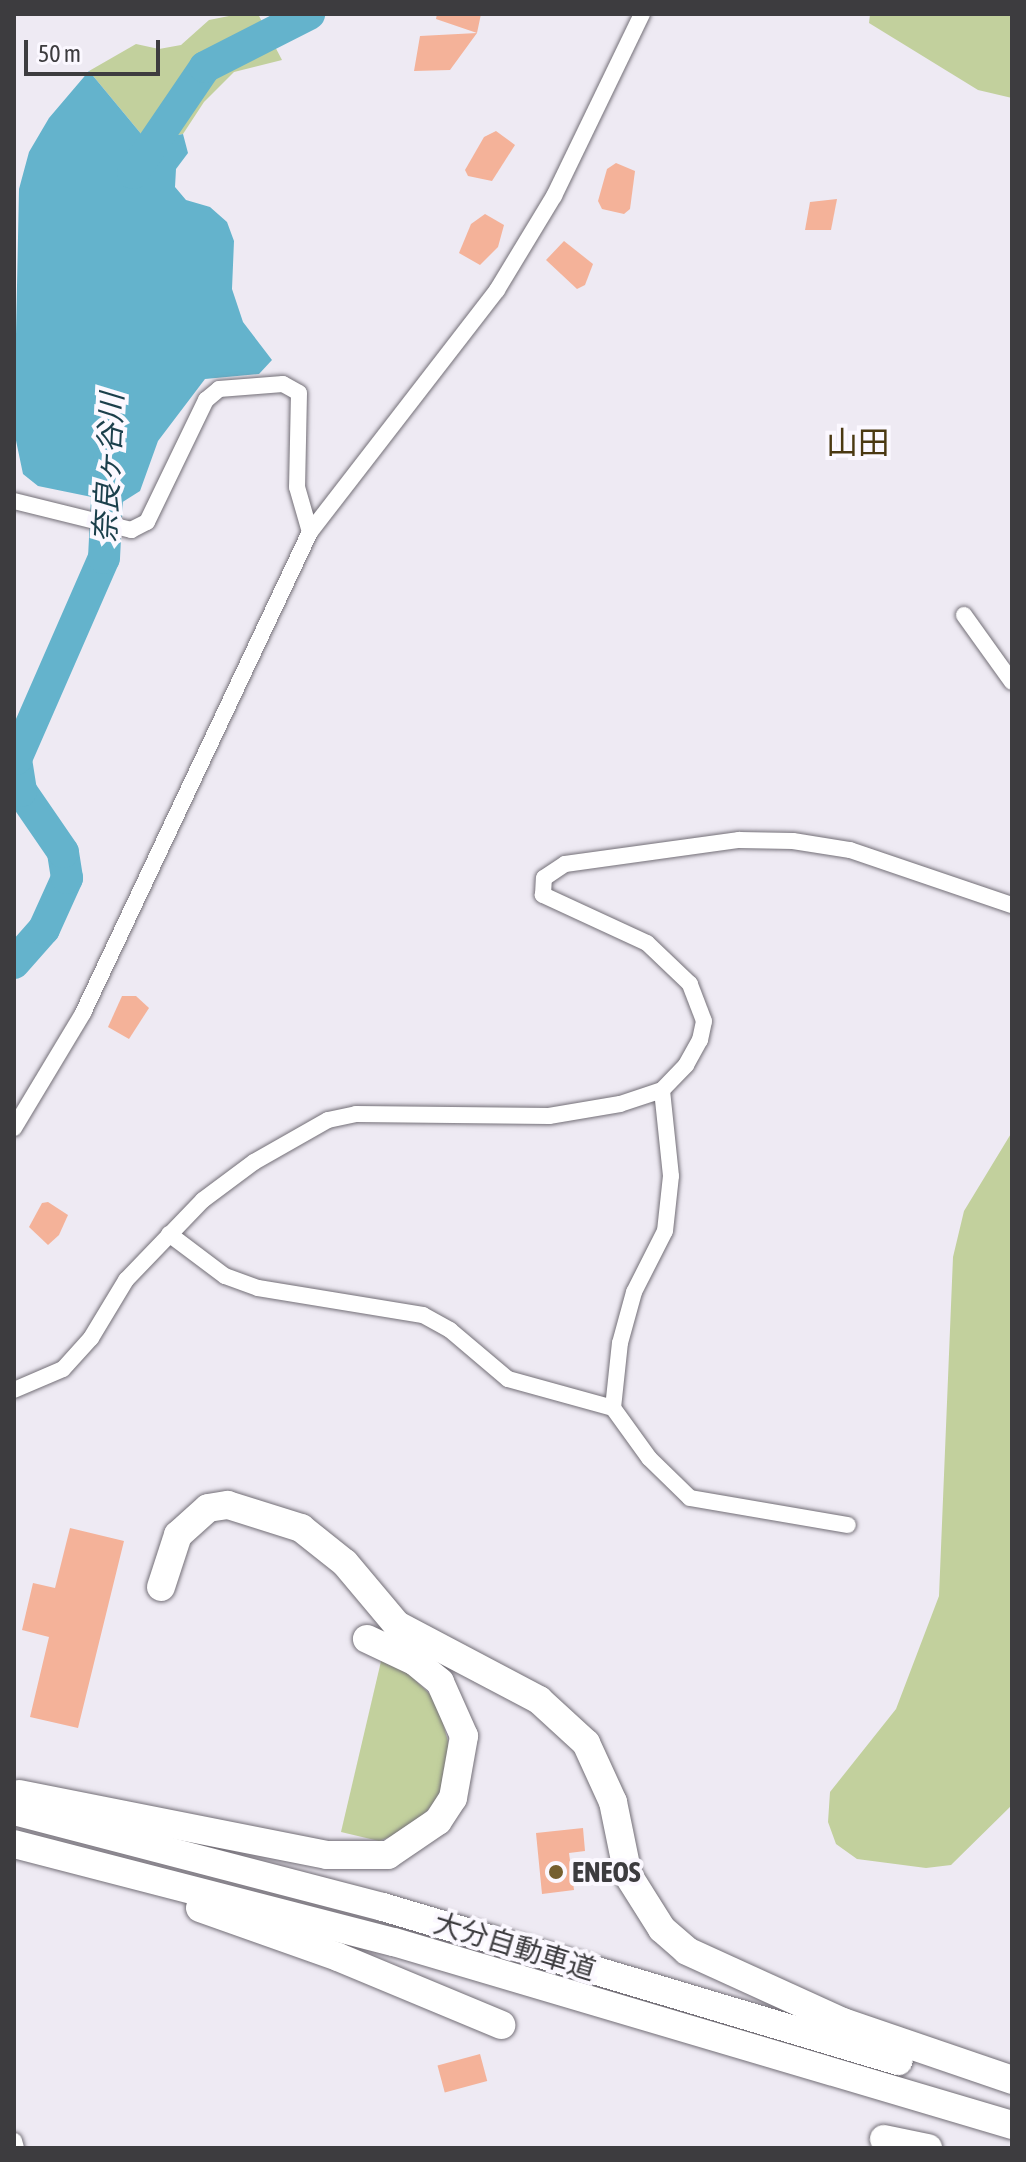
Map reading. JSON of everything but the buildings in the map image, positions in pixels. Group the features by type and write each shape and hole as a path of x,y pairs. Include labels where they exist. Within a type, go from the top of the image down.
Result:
{"highway":[{"path":"161,1587 178,1535 208,1508 228,1505 301,1528 345,1563 397,1625 539,1700 586,1743 613,1802 628,1875 662,1929 687,1951 843,2022 1012,2080"},
{"path":"14,1793 327,1855 361,1859 388,1855 438,1821 453,1798 464,1736 440,1682 414,1661 367,1639"},
{"name":"大分自動車道","path":"14,1811 383,1907 1012,2093"},
{"name":"大分自動車道","path":"14,1844 394,1942 1012,2125"},
{"path":"14,1855 258,1926 501,2025"},
{"path":"884,2139 928,2148"}],"street":[{"path":"14,1128 83,1013 310,532 497,290 554,196 642,14"},
{"path":"14,501 131,530 147,522 206,400 219,389 283,384 299,393 297,487 310,532"},
{"path":"964,615 1012,682"},
{"path":"14,1390 63,1369 91,1338 126,1280 203,1200 254,1162 328,1120 356,1114 549,1116 610,1107 662,1090 686,1065 700,1040 704,1021 690,984 647,943 543,895 544,878 565,864 739,840 793,841 850,850 1012,905"},
{"path":"613,1408 620,1343 634,1292 665,1231 671,1176 662,1090"},
{"path":"169,1234 225,1276 258,1288 423,1315 450,1330 508,1379 613,1408 649,1458 690,1498 848,1525"},
{"path":"14,2141 16,2148"}],"green space":[{"path":"258,14 282,60 234,72 204,102 183,134 147,141 89,71 136,44 159,49 181,45 209,20"},
{"path":"870,14 1012,14 1012,98 978,90 869,23"},
{"path":"1012,1132 1012,1805 951,1865 926,1868 857,1859 836,1844 828,1822 830,1792 896,1709 939,1596 953,1257 964,1211"},
{"path":"382,1657 394,1660 437,1701 450,1749 448,1776 435,1802 409,1830 379,1841 341,1832"}],"water":[{"path":"89,71 147,141 183,134 188,153 176,169 175,187 186,200 210,207 227,222 234,241 232,289 243,322 272,360 259,374 205,379 158,441 140,491 121,503 38,486 23,474 14,431 19,189 29,152 49,118"}],"waterway":[{"name":"奈良ヶ谷川","path":"133,173 205,67 309,14"},
{"name":"奈良ヶ谷川","path":"14,963 44,929 67,878 63,852 21,791 16,759 104,558 109,460"}],"place":[{"name":"ENEOS","path":"556,1872"}],"district":[{"name":"山田","path":"858,443"}]}
